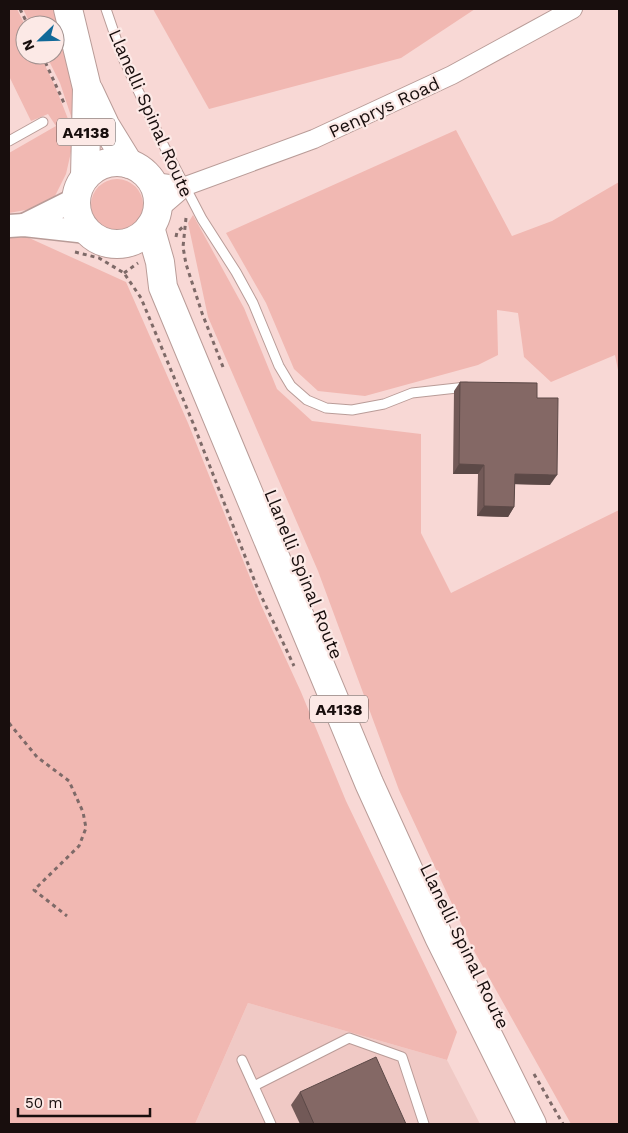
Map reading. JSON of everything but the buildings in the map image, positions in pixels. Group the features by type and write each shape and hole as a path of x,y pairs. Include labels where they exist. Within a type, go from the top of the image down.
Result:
{"highway":[{"name":"A4138","path":"68,9 87,88 105,125 129,164"},
{"name":"A4138","path":"80,188 87,88"},
{"path":"117,162 129,164 138,168 153,182 158,196 154,219 139,238 124,244 104,242 87,232 78,217 80,188 94,169 105,164 117,162"},
{"name":"A4138","path":"154,219 163,287 369,783 439,937 532,1124"},
{"name":"A4138","path":"124,244 163,287"}],"street":[{"name":"Penprys Road","path":"154,219 223,174 323,135 452,75 573,9"},
{"name":"Penprys Road","path":"153,182 190,194"},
{"path":"16,225 80,188"},
{"path":"16,225 87,232"}],"lane":[{"name":"Llanelli Spinal Route","path":"106,9 122,56 163,144 190,194"},
{"path":"9,141 43,122"},
{"path":"190,194 213,239 236,272 253,303 279,366 291,386 306,400 326,408 352,410 384,404 412,393 475,386"},
{"path":"254,1086 348,1038 402,1057 424,1124"},
{"path":"242,1060 271,1124"}],"path":[{"path":"47,65 66,108"},
{"name":"Llanelli Spinal Route","path":"190,194 183,247 186,264 223,368"},
{"path":"60,229 66,250 99,258 124,273 141,298 197,432 257,587 295,667"},
{"path":"9,722 37,757 69,781 83,812 86,828 79,846 34,890 67,916"},
{"path":"531,1070 563,1124"}],"shaded area":[{"path":"9,9 17,9 20,15 15,15 15,65 45,65 70,124 73,143 66,174 54,198 31,209 9,213 9,153 56,126 48,114 31,121 9,76"},
{"path":"23,9 53,9 55,15 26,15"},
{"path":"153,9 475,9 401,58 209,109"},
{"path":"65,49 76,101 73,122 60,83 51,65 65,65"},
{"path":"456,130 512,236 552,221 619,182 619,375 615,355 551,382 524,357 518,313 497,310 498,355 478,365 365,396 318,391 294,369 266,303 226,233"},
{"path":"112,179 122,179 136,186 143,200 143,210 136,224 122,231 112,231 102,227 95,220 91,210 91,200 95,190 102,183"},
{"path":"193,215 244,308 277,389 312,421 421,434 421,533 451,593 619,510 619,1124 571,1124 473,949 399,790 318,571 208,317 188,223"},
{"path":"27,237 126,282 188,423 261,605 301,692 346,801 457,1032 447,1060 248,1003 195,1124 9,1124 9,238"},
{"path":"248,1003 447,1060 480,1124 195,1124"}]}
